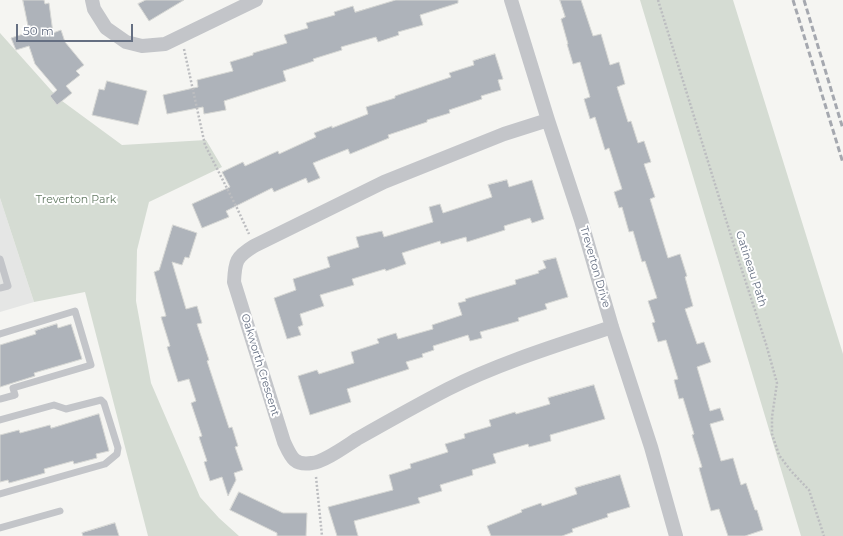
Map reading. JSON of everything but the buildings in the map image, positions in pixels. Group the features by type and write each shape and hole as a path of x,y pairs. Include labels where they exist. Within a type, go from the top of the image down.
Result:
{"street":[{"path":"92,0 94,10 106,28 126,42 142,46 165,44 256,0"},
{"name":"Treverton Drive","path":"511,0 581,220 612,327 651,447 676,536"},
{"name":"Oakworth Crescent","path":"314,463 302,464 291,458 284,442 234,282 235,265 242,254 254,246 384,182 504,134 548,120"},
{"path":"314,463 450,388 546,349 612,327"}],"lane":[{"path":"0,259 8,286 0,288"},
{"path":"0,334 75,310 91,366 13,388 15,395 0,399"},
{"path":"0,420 54,405 66,409 101,400 104,403 118,448 117,454 105,464 0,494"},
{"path":"0,528 60,511"}],"path":[{"name":"Gatineau Path","path":"658,0 777,383 772,417 772,434 779,455 809,490 824,536"},
{"path":"181,37 205,145 237,208 254,246"},
{"path":"314,463 322,536"}],"shaded area":[{"path":"0,198 34,302 0,312"}],"green space":[{"path":"640,0 733,0 843,354 843,536 801,536"},
{"name":"Treverton Park","path":"0,33 58,98 122,145 206,140 222,167 149,202 137,250 136,301 151,383 200,497 219,518 239,536 148,536 85,292 34,302 0,198"}],"railway":[{"path":"793,0 843,163"},
{"path":"804,0 843,129"}]}
